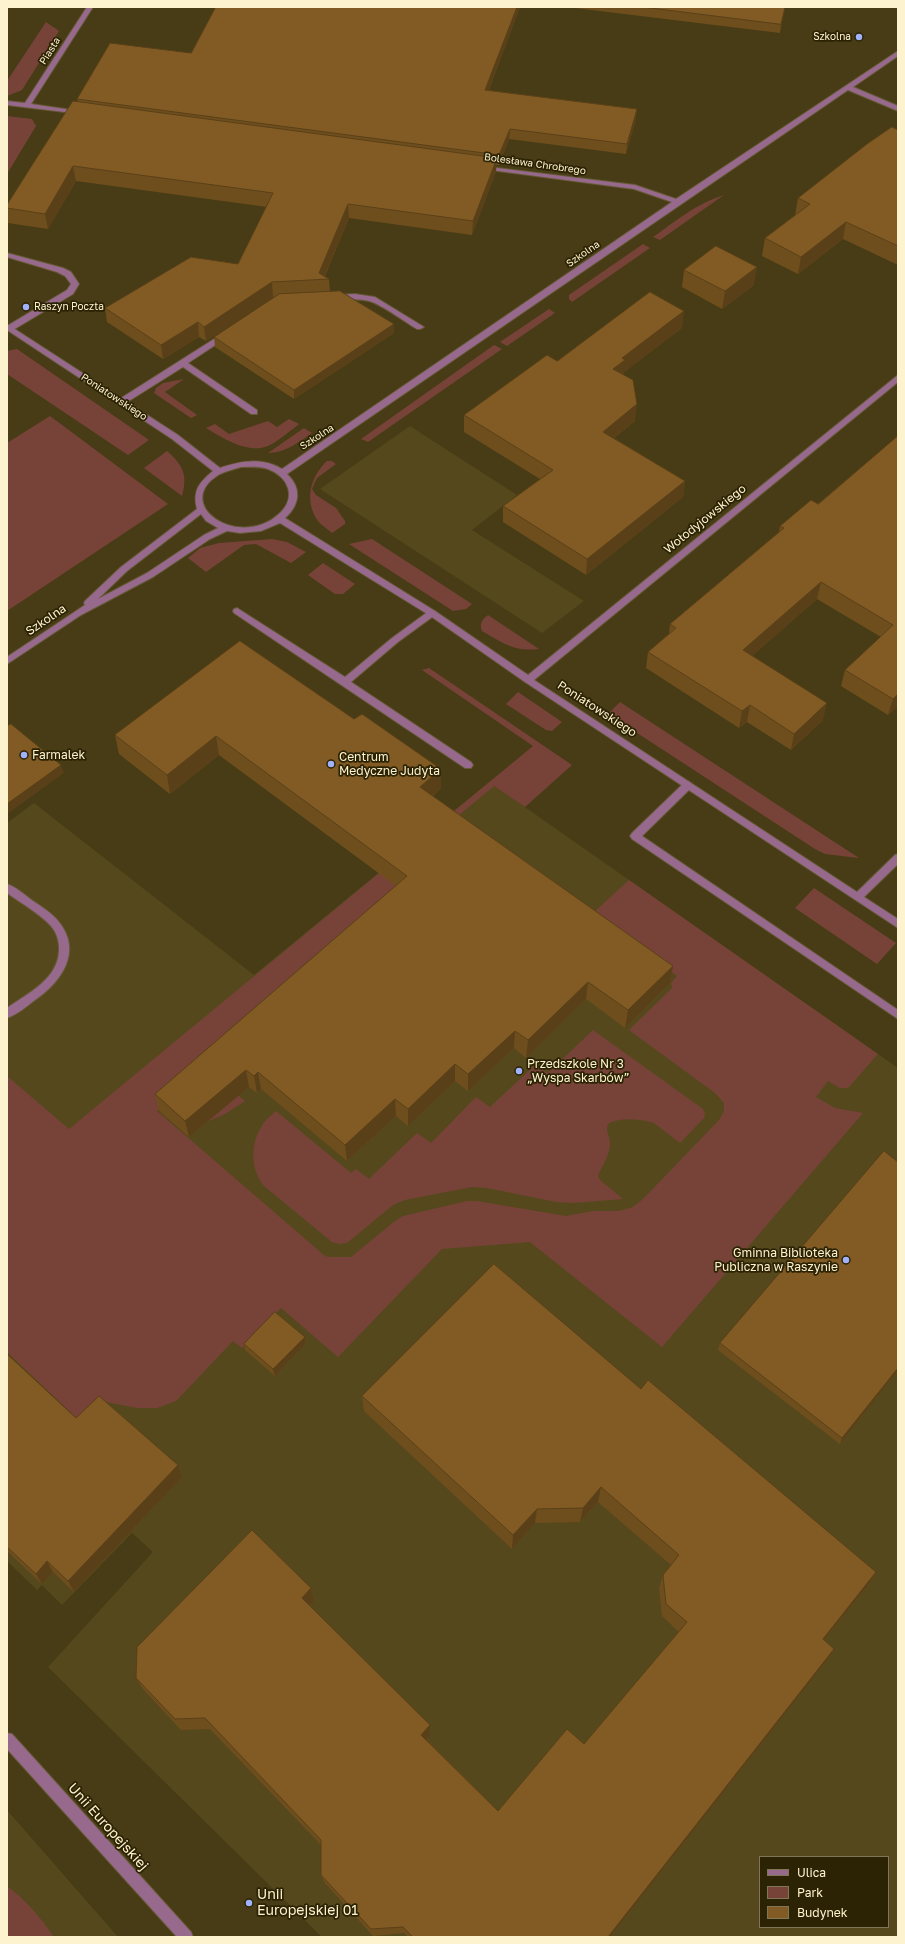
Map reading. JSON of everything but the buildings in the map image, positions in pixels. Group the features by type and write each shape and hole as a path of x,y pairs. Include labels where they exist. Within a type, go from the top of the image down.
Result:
{"street":[{"name":"Piasta","path":"28,106 90,7"},
{"name":"Szkolna","path":"282,473 677,202 898,53"},
{"path":"848,87 898,109"},
{"path":"7,103 84,113"},
{"name":"Bolesława Chrobrego","path":"471,165 635,187 677,202"},
{"path":"7,255 60,270 68,274 75,284 70,292 8,327"},
{"path":"324,298 355,296 372,299 420,327"},
{"name":"Poniatowskiego","path":"8,327 175,437 219,471"},
{"path":"121,402 233,330"},
{"path":"183,363 254,412"},
{"name":"Wołodyjowskiego","path":"528,680 898,378"},
{"path":"252,464 273,468 282,473 290,481 294,490 294,500 289,510 280,519 271,524 249,530 226,528 207,518 201,510 198,500 200,489 208,479 219,471 229,467 252,464"},
{"name":"Szkolna","path":"78,613 124,569 201,510"},
{"name":"Poniatowskiego","path":"280,519 432,613 528,680 898,924"},
{"name":"Szkolna","path":"7,661 78,613 150,575 207,537 226,528"},
{"path":"237,611 468,765"},
{"path":"345,682 395,640 432,613"},
{"path":"688,785 636,836 898,1015"},
{"path":"858,897 898,858"},
{"path":"7,888 55,924 63,939 64,952 61,964 53,979 7,1014"},
{"name":"Unii Europejskiej","path":"7,1739 186,1937"}],"shaded area":[{"path":"410,426 517,495 472,530 584,601 542,633 320,489"},
{"path":"489,782 898,1068 898,1937 322,1937 48,1667 153,1552 132,1533 62,1605 42,1585 37,1590 7,1561 7,823 34,803 254,975"},
{"path":"7,1810 118,1937 7,1937"}],"green space":[{"path":"46,22 59,31 22,90 7,96 7,81"},
{"path":"7,116 32,119 36,126 7,174"},
{"path":"724,195 660,240 653,237 696,208 714,198"},
{"path":"643,244 650,248 572,302 569,299 569,295"},
{"path":"549,309 555,313 507,346 500,342"},
{"path":"494,345 502,349 368,442 361,439"},
{"path":"17,349 149,440 128,455 7,374 7,351"},
{"path":"184,379 165,392 197,415 191,418 154,393 156,388 163,383"},
{"path":"50,416 168,504 7,611 7,443"},
{"path":"289,419 299,424 273,443 265,447 258,448 250,448 234,443 206,428 215,424 229,434 268,421 277,427"},
{"path":"304,428 312,433 286,449 274,453 268,453"},
{"path":"167,451 177,461 183,471 184,489 182,496 144,468"},
{"path":"327,461 332,461 336,464 317,478 312,489 316,495 336,508 345,521 345,524 332,533 318,521 311,505 310,497 313,482 316,474"},
{"path":"272,539 287,542 306,552 291,563 256,544 244,545 206,572 188,558 200,548 219,543"},
{"path":"372,539 472,604 466,609 453,611 349,544"},
{"path":"323,563 355,584 343,594 335,594 308,575"},
{"path":"488,615 539,649 530,650 509,646 482,631 482,622"},
{"path":"429,668 572,765 525,807 494,786 458,816 470,824 197,1061 245,1101 225,1114 207,1122 176,1095 157,1111 325,1256 329,1257 351,1257 403,1216 467,1201 477,1201 566,1216 593,1211 619,1211 633,1207 643,1199 719,1120 724,1111 724,1103 715,1093 629,1030 672,988 671,983 677,976 591,915 629,880 878,1054 848,1088 840,1088 828,1081 816,1097 835,1108 863,1113 662,1347 530,1242 442,1249 338,1357 281,1308 242,1348 233,1341 176,1401 157,1408 137,1408 106,1402 83,1424 7,1352 7,1076 69,1129 533,746 422,670"},
{"path":"518,692 562,722 552,731 546,730 506,704"},
{"path":"620,702 859,858 825,854 815,849 608,714"},
{"path":"814,888 896,943 877,964 795,908"},
{"path":"593,1030 703,1109 705,1114 704,1118 680,1143 654,1123 631,1119 609,1123 607,1130 610,1139 609,1151 598,1176 600,1180 623,1199 574,1203 556,1202 487,1188 472,1187 405,1200 393,1205 347,1243 340,1244 332,1242 264,1186 259,1179 253,1156 256,1139 264,1122 276,1111 351,1173 356,1169 369,1179 417,1133 431,1143 476,1097 490,1107 535,1065 548,1073"},
{"path":"7,1886 21,1897 33,1910 54,1937 7,1937"}],"place":[{"name":"Szkolna","path":"859,37"},
{"name":"Raszyn Poczta","path":"26,307"},
{"name":"Farmalek","path":"24,755"},
{"name":"Centrum Medyczne Judyta","path":"331,764"},
{"name":"Przedszkole Nr 3 „Wyspa Skarbów”","path":"519,1071"},
{"name":"Gminna Biblioteka Publiczna w Raszynie","path":"846,1260"},
{"name":"Unii Europejskiej 01","path":"249,1903"}]}
